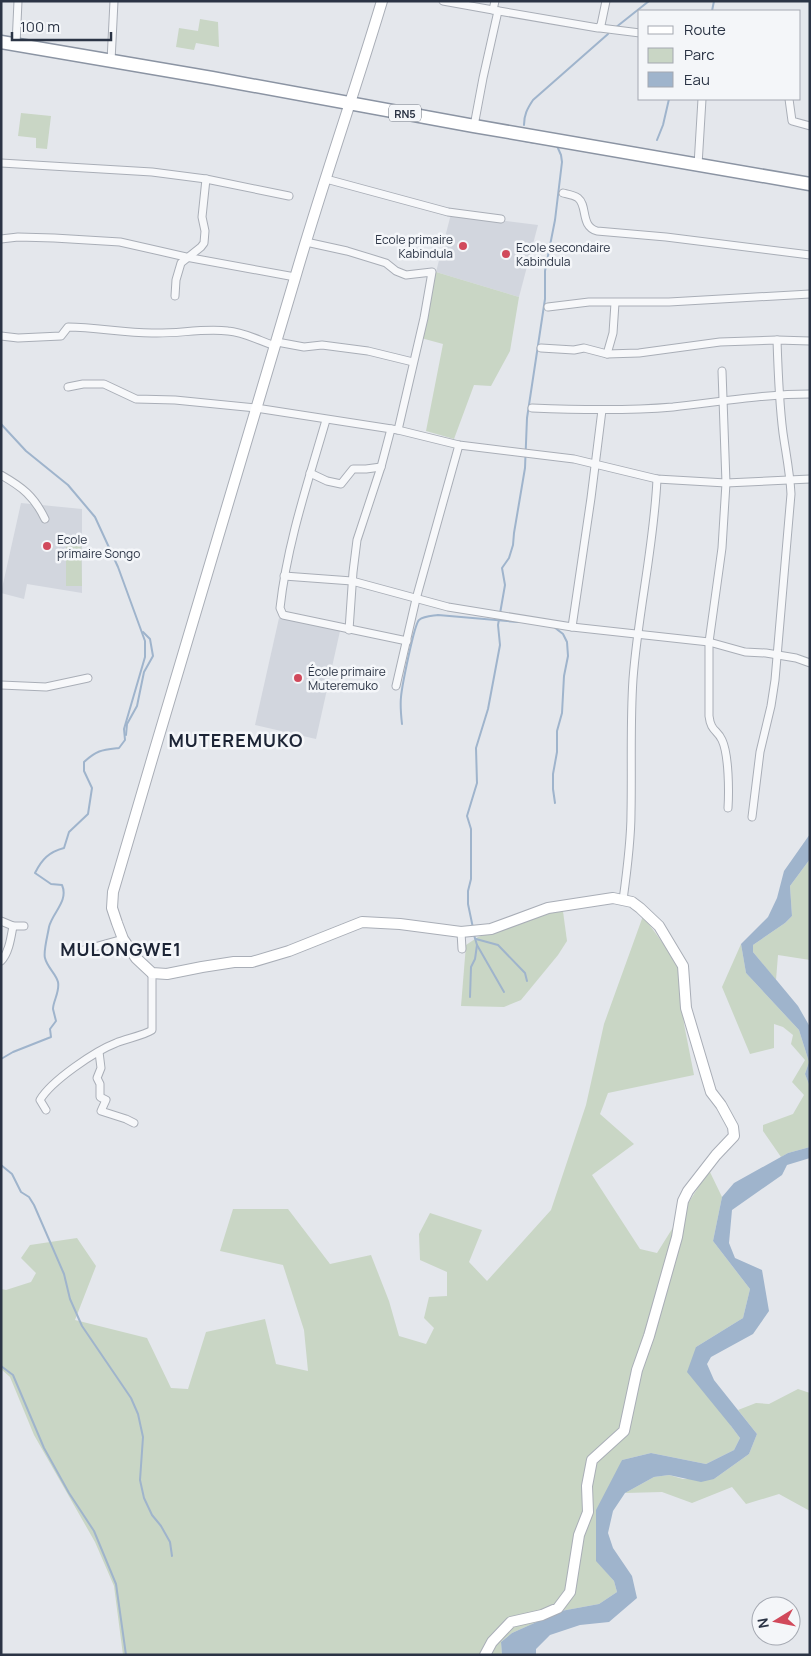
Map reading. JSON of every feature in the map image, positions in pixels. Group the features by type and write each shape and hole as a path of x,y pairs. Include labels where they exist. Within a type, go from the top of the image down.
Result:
{"highway":[{"name":"RN5","path":"1,42 810,184"}],"street":[{"path":"16,45 18,1"},
{"path":"111,61 114,1"},
{"path":"382,1 256,408 113,892 112,908 123,938 136,958 152,973 167,974 202,966 252,962 289,951 362,922 400,924 461,932 491,929 548,908 614,898 632,902 659,926 683,966 686,1008 711,1092 722,1105 733,1127 734,1136 716,1154 688,1191 683,1201 677,1236 649,1336 637,1370 624,1431 592,1460 587,1486 588,1512 579,1535 570,1592 558,1608 542,1615 512,1622 492,1642 485,1655"},
{"path":"443,1 495,11 638,33"},
{"path":"474,126 495,11 495,1"},
{"path":"600,28 606,1"},
{"path":"698,165 702,100"},
{"path":"789,100 792,121 810,126"},
{"path":"1,163 152,172 206,179 289,196"},
{"path":"175,296 174,290 181,263 186,257 196,252 204,243 202,217 206,179"},
{"path":"326,179 448,212 502,219"},
{"path":"563,193 581,202 589,225 593,230 810,255"},
{"path":"1,239 18,237 120,242 186,257 295,277"},
{"path":"306,242 347,251 386,263 396,271 406,275 432,272 413,362 394,430 357,540 349,630"},
{"path":"548,307 576,303 669,302 810,294"},
{"path":"607,354 613,333 615,302"},
{"path":"1,336 18,338 61,336 68,328 89,327 154,334 211,330 229,331 276,344 304,347 322,345 368,351 413,362"},
{"path":"752,817 760,752 772,706 790,518 790,480 779,394 777,340"},
{"path":"541,348 574,350 584,348 607,354 656,352 720,342 810,341"},
{"path":"722,371 726,483 722,548 709,642 710,723 711,727 723,741 725,750 728,808"},
{"path":"68,387 83,384 104,384 136,399 175,400 256,408 394,430 459,445 574,459 657,479 726,483 810,479"},
{"path":"532,408 602,410 674,407 779,394 810,394"},
{"path":"572,626 602,410"},
{"path":"326,420 292,541 284,576 281,613 349,630 407,641"},
{"path":"396,686 416,599 459,445"},
{"path":"310,473 327,481 341,484 353,469 381,467"},
{"path":"1,474 20,486 34,500 45,519"},
{"path":"623,900 631,814 632,705 638,634 656,508 657,479"},
{"path":"284,576 352,581 456,609 572,626 709,642 746,652 796,658 810,663"},
{"path":"1,685 46,687 88,678"},
{"path":"1,921 13,926 24,926"},
{"path":"1,961 4,958 13,926"},
{"path":"461,932 462,949"},
{"path":"80,951 123,938"},
{"path":"46,1110 40,1100 47,1090 61,1078 99,1052 118,1042 152,1030 152,973"},
{"path":"99,1052 101,1068 97,1078 100,1084 100,1097 106,1100 101,1111 134,1123"}],"shaded area":[{"path":"451,214 538,225 519,297 436,272"},
{"name":"Ecole primaire Songo","path":"21,503 82,509 82,593 27,584 24,599 1,593"},
{"name":"École primaire Muteremuko","path":"279,618 340,631 316,739 255,725"}],"green space":[{"path":"200,19 218,22 219,47 196,43 194,50 176,47 179,28 198,31"},
{"path":"21,113 51,116 47,149 36,148 36,138 18,136"},
{"path":"436,272 519,297 510,351 491,386 474,385 454,439 426,431 443,344 421,338"},
{"path":"66,539 81,539 82,586 66,586"},
{"path":"810,859 810,960 778,955 776,980 753,952 753,945 792,916 790,886"},
{"path":"562,904 567,941 558,955 521,1000 504,1007 461,1006 466,945 478,937"},
{"path":"643,916 678,964 684,1024 694,1075 608,1093 600,1114 634,1144 592,1175 640,1249 657,1253 709,1170 722,1197 713,1241 750,1289 743,1318 696,1347 731,1426 740,1438 734,1450 706,1464 651,1453 622,1460 596,1560 614,1581 617,1592 599,1604 561,1611 512,1633 501,1642 502,1655 123,1655 114,1586 95,1542 34,1435 10,1377 1,1369 1,1289 6,1290 31,1282 36,1273 21,1258 30,1245 77,1238 96,1266 75,1320 147,1338 171,1388 188,1389 206,1332 265,1319 276,1364 308,1371 304,1330 283,1265 220,1251 233,1209 288,1209 330,1264 371,1255 389,1301 399,1336 426,1344 434,1328 424,1318 429,1297 447,1296 447,1272 420,1260 419,1234 430,1213 482,1230 469,1262 487,1281 551,1210 586,1105 604,1024"},
{"path":"741,944 746,973 799,1030 809,1062 805,1074 810,1087 810,1147 781,1157 763,1131 763,1125 793,1114 804,1095 792,1082 805,1060 791,1044 793,1035 783,1027 774,1024 774,1048 750,1054 722,987"},
{"path":"798,1389 810,1393 810,1511 779,1494 746,1504 732,1487 692,1503 662,1492 625,1493 654,1477 669,1475 683,1479 714,1479 749,1454 757,1434 738,1410 756,1403 769,1404"}],"water":[{"path":"810,834 810,859 790,886 792,916 753,945 753,952 798,1006 810,1027 810,1087 805,1074 809,1062 799,1030 746,973 741,944 768,917 777,898 784,871"},
{"path":"810,1147 810,1158 787,1165 782,1175 732,1210 729,1243 735,1258 762,1270 769,1311 753,1334 711,1357 707,1364 714,1380 757,1434 749,1454 714,1479 701,1482 669,1475 654,1477 625,1493 613,1511 608,1533 613,1548 632,1576 637,1598 609,1622 580,1625 550,1635 536,1649 536,1655 502,1655 501,1642 512,1633 561,1611 599,1604 617,1592 614,1581 596,1561 596,1510 622,1460 651,1453 706,1464 734,1450 740,1438 687,1372 696,1347 743,1318 750,1289 713,1241 722,1197 734,1183 788,1153"}],"waterway":[{"path":"615,28 649,1"},
{"path":"712,10 714,1"},
{"path":"524,125 526,112 533,100 608,34"},
{"path":"657,140 663,125 669,100"},
{"path":"525,141 535,143"},
{"path":"473,928 468,904 468,891 471,879 471,829 467,816 477,783 476,748 488,709 500,645 498,625 505,585 502,568 509,558 513,545 525,468 527,418 545,299 545,271 555,220 562,162 557,146"},
{"path":"1,424 26,451 68,485 95,517 118,567 145,641 145,657 124,729 125,740 119,748 100,751 84,762 84,771 92,788 88,814 69,832 64,848 46,857 35,873 51,884 62,885 64,891 62,902 49,927 45,952 46,961 58,982 53,1009 56,1021 50,1029 51,1037 13,1052 1,1059"},
{"path":"402,724 402,691 411,644 419,620 438,615 518,622"},
{"path":"554,627 563,634 567,642 568,656 553,774 555,803"},
{"path":"126,735 127,724 137,706 144,672 153,656 150,639 143,632"},
{"path":"474,935 477,945 504,992"},
{"path":"476,939 498,945 525,973 527,981"},
{"path":"470,997 471,967 475,959 477,945"},
{"path":"1,1165 12,1174 21,1192 29,1197 34,1205 64,1274 70,1299 82,1326 131,1398 138,1414 143,1437 140,1480 144,1498 152,1515 170,1542 172,1556"},
{"path":"1,1366 13,1375 44,1448 69,1493 94,1531 116,1584 126,1655"}],"place":[{"name":"Ecole primaire Kabindula","path":"463,246"},
{"name":"Ecole secondaire Kabindula","path":"506,254"},
{"name":"Ecole primaire Songo","path":"47,546"},
{"name":"École primaire Muteremuko","path":"298,678"}],"district":[{"name":"MUTEREMUKO","path":"236,740"},
{"name":"MULONGWE1","path":"121,949"}]}
